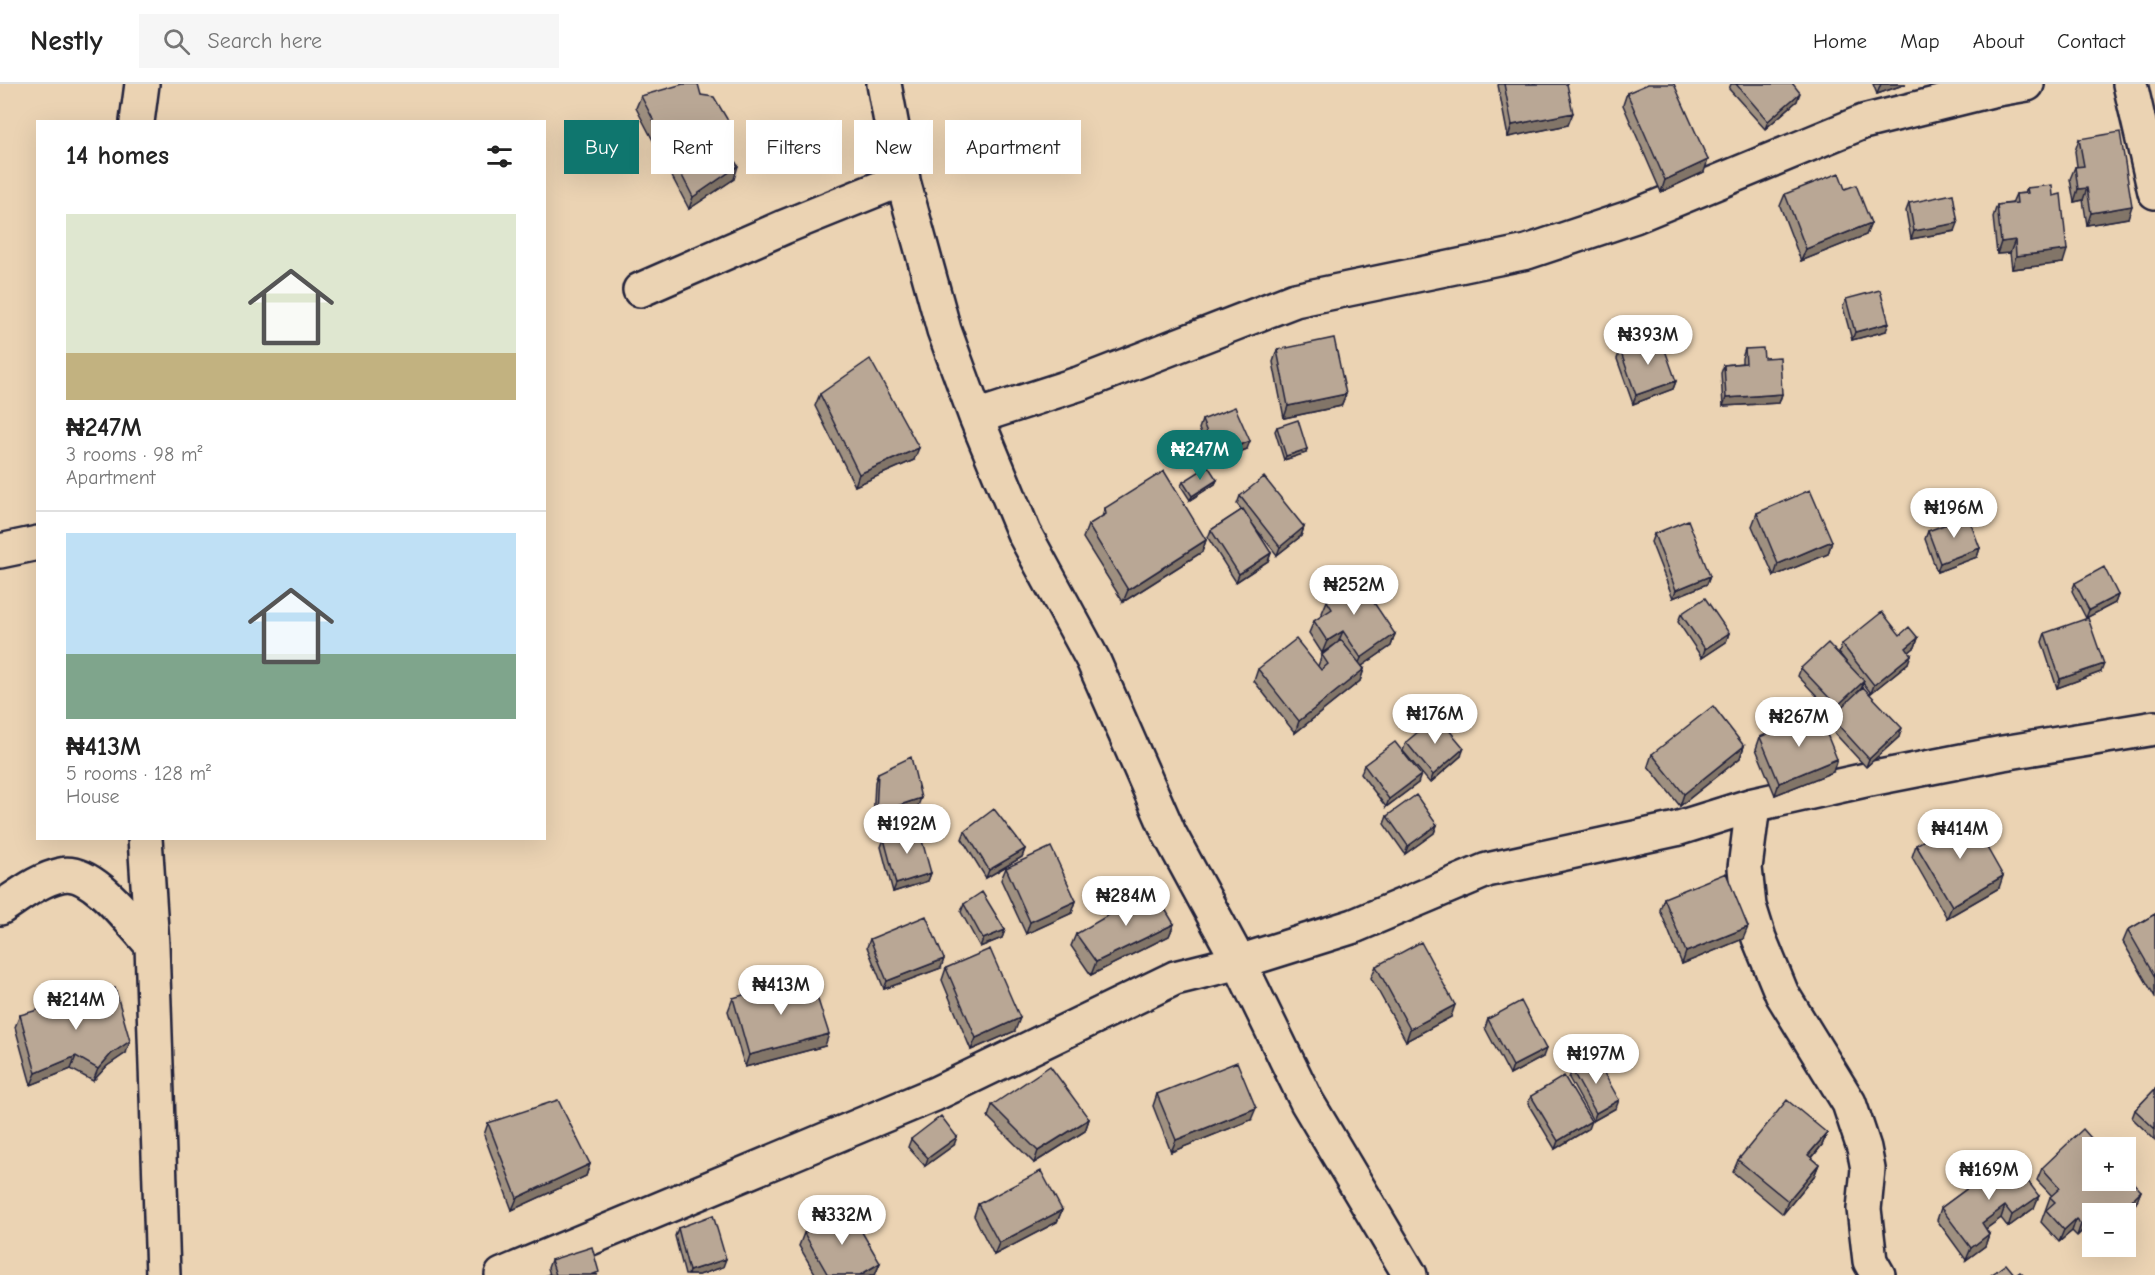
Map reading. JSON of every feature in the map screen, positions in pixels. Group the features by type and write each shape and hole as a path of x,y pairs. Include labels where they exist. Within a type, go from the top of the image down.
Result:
{"street":[{"path":"137,120 142,84"},
{"path":"884,84 903,179 944,330 976,417 1024,533 1093,660 1169,833 1239,962 1307,1102 1410,1275"},
{"path":"976,417 1091,379 1295,300 1527,252 1635,216 1863,122 1992,90 2027,84"},
{"path":"2130,84 2155,192"},
{"path":"640,290 784,227 903,179"},
{"path":"0,550 36,543"},
{"path":"502,1275 935,1094 1174,978 1239,962 1354,926 1487,870 1566,851 1676,829 1753,805 1870,779 1981,757 2155,728"},
{"path":"1753,805 1745,868 1749,906 1759,938 1782,994 1849,1103 1864,1148 1868,1170 1864,1209 1870,1261 1878,1275"},
{"path":"151,840 152,945 163,1275"},
{"path":"0,908 34,886 61,874 77,875 96,885 152,945"}],"building":[{"path":"683,84 698,84 701,95 714,97 728,120 653,120 641,96"},
{"path":"1504,84 1567,84 1573,113 1512,125"},
{"path":"1648,84 1674,84 1708,160 1665,180 1627,93"},
{"path":"1736,84 1793,84 1800,93 1768,121"},
{"path":"2120,132 2132,206 2091,213 2087,188 2078,189 2075,167 2084,166 2079,139"},
{"path":"1839,173 1845,189 1856,185 1871,223 1806,249 1785,194"},
{"path":"681,174 726,174 693,197"},
{"path":"2052,185 2053,196 2061,194 2067,250 2016,256 2015,240 2001,242 1997,205 2017,203 2016,194 2028,193 2027,188"},
{"path":"1953,194 1958,223 1914,231 1909,203"},
{"path":"1880,290 1889,323 1855,332 1846,299"},
{"path":"1660,336 1676,381 1636,395 1620,350"},
{"path":"1334,338 1346,394 1288,406 1277,350"},
{"path":"1763,348 1764,358 1780,357 1782,394 1726,398 1724,365 1746,363 1745,349"},
{"path":"870,359 919,448 859,474 820,394"},
{"path":"1235,407 1250,441 1216,455 1202,420"},
{"path":"1298,420 1307,449 1286,456 1277,427"},
{"path":"1208,466 1217,480 1192,496 1183,482"},
{"path":"1164,471 1206,540 1128,590 1088,525 1106,514 1105,508"},
{"path":"1264,477 1304,527 1280,547 1240,496"},
{"path":"1810,490 1832,541 1778,564 1757,513"},
{"path":"1243,509 1271,553 1239,574 1211,530"},
{"path":"1968,516 1980,548 1940,563 1928,531"},
{"path":"1688,520 1710,576 1676,590 1654,534"},
{"path":"1350,567 1395,634 1361,658 1343,631 1327,641 1314,621 1332,609 1327,601 1340,591 1332,579"},
{"path":"2104,567 2118,595 2089,610 2075,583"},
{"path":"1705,598 1729,633 1705,649 1681,614"},
{"path":"1882,612 1900,635 1909,627 1918,638 1906,648 1911,655 1874,685 1842,644"},
{"path":"2088,618 2104,664 2060,679 2045,633"},
{"path":"1296,639 1321,670 1328,664 1322,655 1341,640 1364,669 1299,721 1258,669"},
{"path":"1828,643 1864,681 1837,706 1801,668"},
{"path":"1863,687 1902,728 1869,759 1831,717"},
{"path":"1713,706 1744,746 1684,794 1652,754"},
{"path":"1818,712 1837,759 1779,783 1760,737"},
{"path":"1437,716 1464,748 1433,775 1406,742"},
{"path":"1395,742 1421,775 1389,799 1364,765"},
{"path":"911,757 921,798 876,813 878,773"},
{"path":"1416,795 1437,825 1408,846 1387,816"},
{"path":"994,809 1025,849 989,870 965,831"},
{"path":"1968,814 2003,876 1952,906 1916,845"},
{"path":"918,826 931,873 896,884 884,839"},
{"path":"1051,847 1076,901 1030,922 1006,868"},
{"path":"1726,873 1748,927 1686,952 1664,898"},
{"path":"1153,889 1174,924 1096,962 1076,934"},
{"path":"982,892 1005,930 983,939 964,904"},
{"path":"2155,914 2155,977 2128,930"},
{"path":"926,916 944,959 887,981 870,939"},
{"path":"1421,942 1455,1005 1410,1029 1376,966"},
{"path":"990,949 1020,1018 976,1038 946,968"},
{"path":"810,975 829,1034 749,1055 733,998"},
{"path":"115,988 130,1041 111,1054 98,1069 76,1056 36,1073 20,1015"},
{"path":"1521,1001 1546,1049 1513,1066 1488,1019"},
{"path":"1595,1057 1619,1100 1596,1113 1572,1070"},
{"path":"1237,1062 1256,1108 1176,1140 1157,1094"},
{"path":"1050,1066 1089,1119 1038,1151 992,1105"},
{"path":"1564,1076 1591,1121 1558,1141 1531,1096"},
{"path":"2155,1089 2155,1129 2135,1110"},
{"path":"558,1100 590,1164 517,1198 488,1123"},
{"path":"1787,1100 1827,1133 1808,1155 1819,1164 1788,1201 1738,1160"},
{"path":"941,1116 957,1137 928,1158 911,1139"},
{"path":"2083,1129 2090,1137 2082,1137 2082,1191 2136,1191 2136,1186 2141,1191 2128,1203 2082,1203 2082,1223 2076,1219 2064,1230 2046,1210 2055,1202 2050,1197 2060,1188 2042,1168"},
{"path":"2010,1157 2039,1196 2012,1215 2005,1206 1982,1223 1989,1234 1971,1248 1941,1208"},
{"path":"1041,1171 1062,1210 999,1243 978,1204"},
{"path":"848,1208 880,1263 860,1275 828,1275 804,1233"},
{"path":"713,1215 726,1259 689,1271 678,1228"},
{"path":"592,1247 599,1272 591,1275 556,1275 551,1260"},
{"path":"2006,1264 2015,1275 1991,1275"}]}
